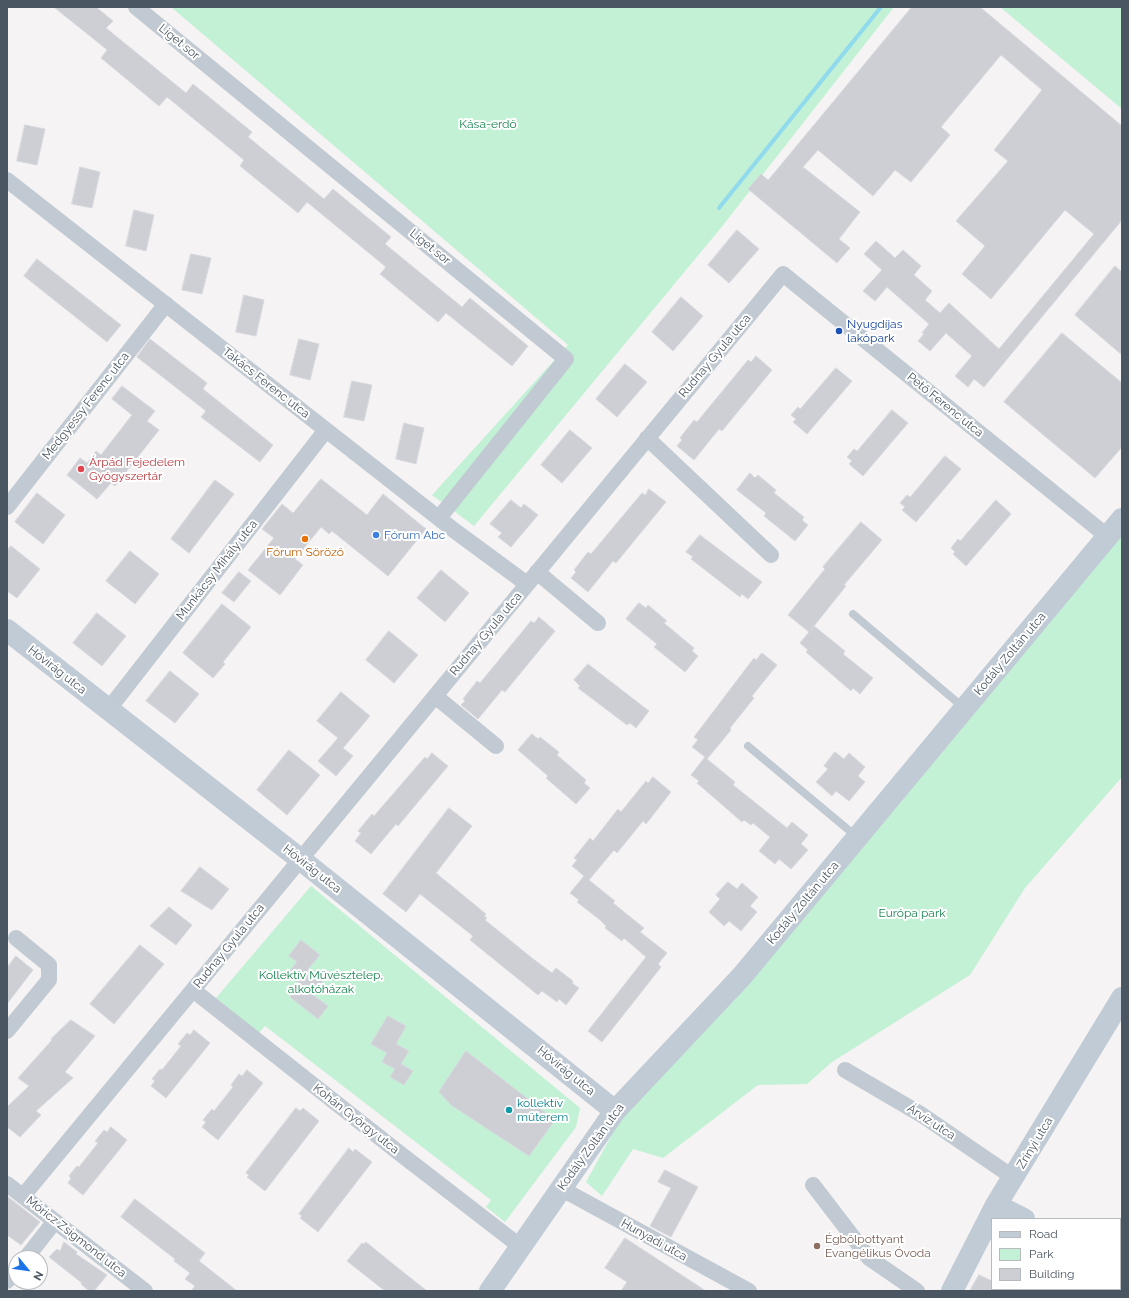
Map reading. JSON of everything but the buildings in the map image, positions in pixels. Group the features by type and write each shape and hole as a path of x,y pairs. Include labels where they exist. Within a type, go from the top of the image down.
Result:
{"street":[{"name":"Liget sor","path":"136,7 566,359 439,518"},
{"name":"Takács Ferenc utca","path":"7,180 439,518 527,584"},
{"name":"Rudnay Gyula utca","path":"23,1196 783,274"},
{"name":"Pető Ferenc utca","path":"783,274 1107,536"},
{"name":"Medgyessy Ferenc utca","path":"7,507 166,304"},
{"name":"Munkácsy Mihály utca","path":"108,710 326,430"},
{"path":"647,438 771,554"},
{"name":"Kodály Zoltán utca","path":"490,1291 560,1188 615,1111 742,976 1122,519"},
{"path":"537,572 598,623"},
{"name":"Hóvirág utca","path":"7,630 300,859 615,1111"},
{"path":"435,696 496,746"},
{"path":"7,1031 49,980 49,965 16,938"},
{"name":"Kohán György utca","path":"193,990 521,1247"},
{"name":"Zrínyi utca","path":"952,1291 996,1205 1014,1178 1122,998"},
{"name":"Árvíz utca","path":"845,1070 922,1115 1014,1178"},
{"name":"Móricz Zsigmond utca","path":"7,1184 145,1291"},
{"path":"813,1185 869,1258 917,1291"},
{"name":"Hunyadi utca","path":"560,1188 748,1291"},
{"path":"996,1205 1022,1218"},
{"path":"32,1250 55,1221"}],"lane":[{"path":"853,614 965,708"},
{"path":"748,746 857,838"}],"green space":[{"name":"Kása-erdő","path":"171,7 894,7 720,229 474,526 432,495 568,345"},
{"path":"1000,7 1122,7 1122,109"},
{"name":"Európa park","path":"1122,531 1122,777 1025,888 970,975 832,1062 807,1084 758,1085 663,1158 633,1149 602,1196 586,1182 621,1118"},
{"name":"Kollektív Művésztelep, alkotóházak","path":"311,886 580,1108 576,1127 505,1222 486,1207 491,1200 265,1026 259,1033 216,998"}],"waterway":[{"path":"719,208 881,7"}],"place":[{"name":"Nyugdíjas lakópark","path":"839,331"},
{"name":"Árpád Fejedelem Gyógyszertár","path":"81,469"},
{"name":"Fórum Abc","path":"376,535"},
{"name":"Fórum Söröző","path":"305,539"},
{"name":"kollektív műterem","path":"509,1110"},
{"name":"Égbőlpottyant Evangélikus Óvoda","path":"817,1246"}]}
